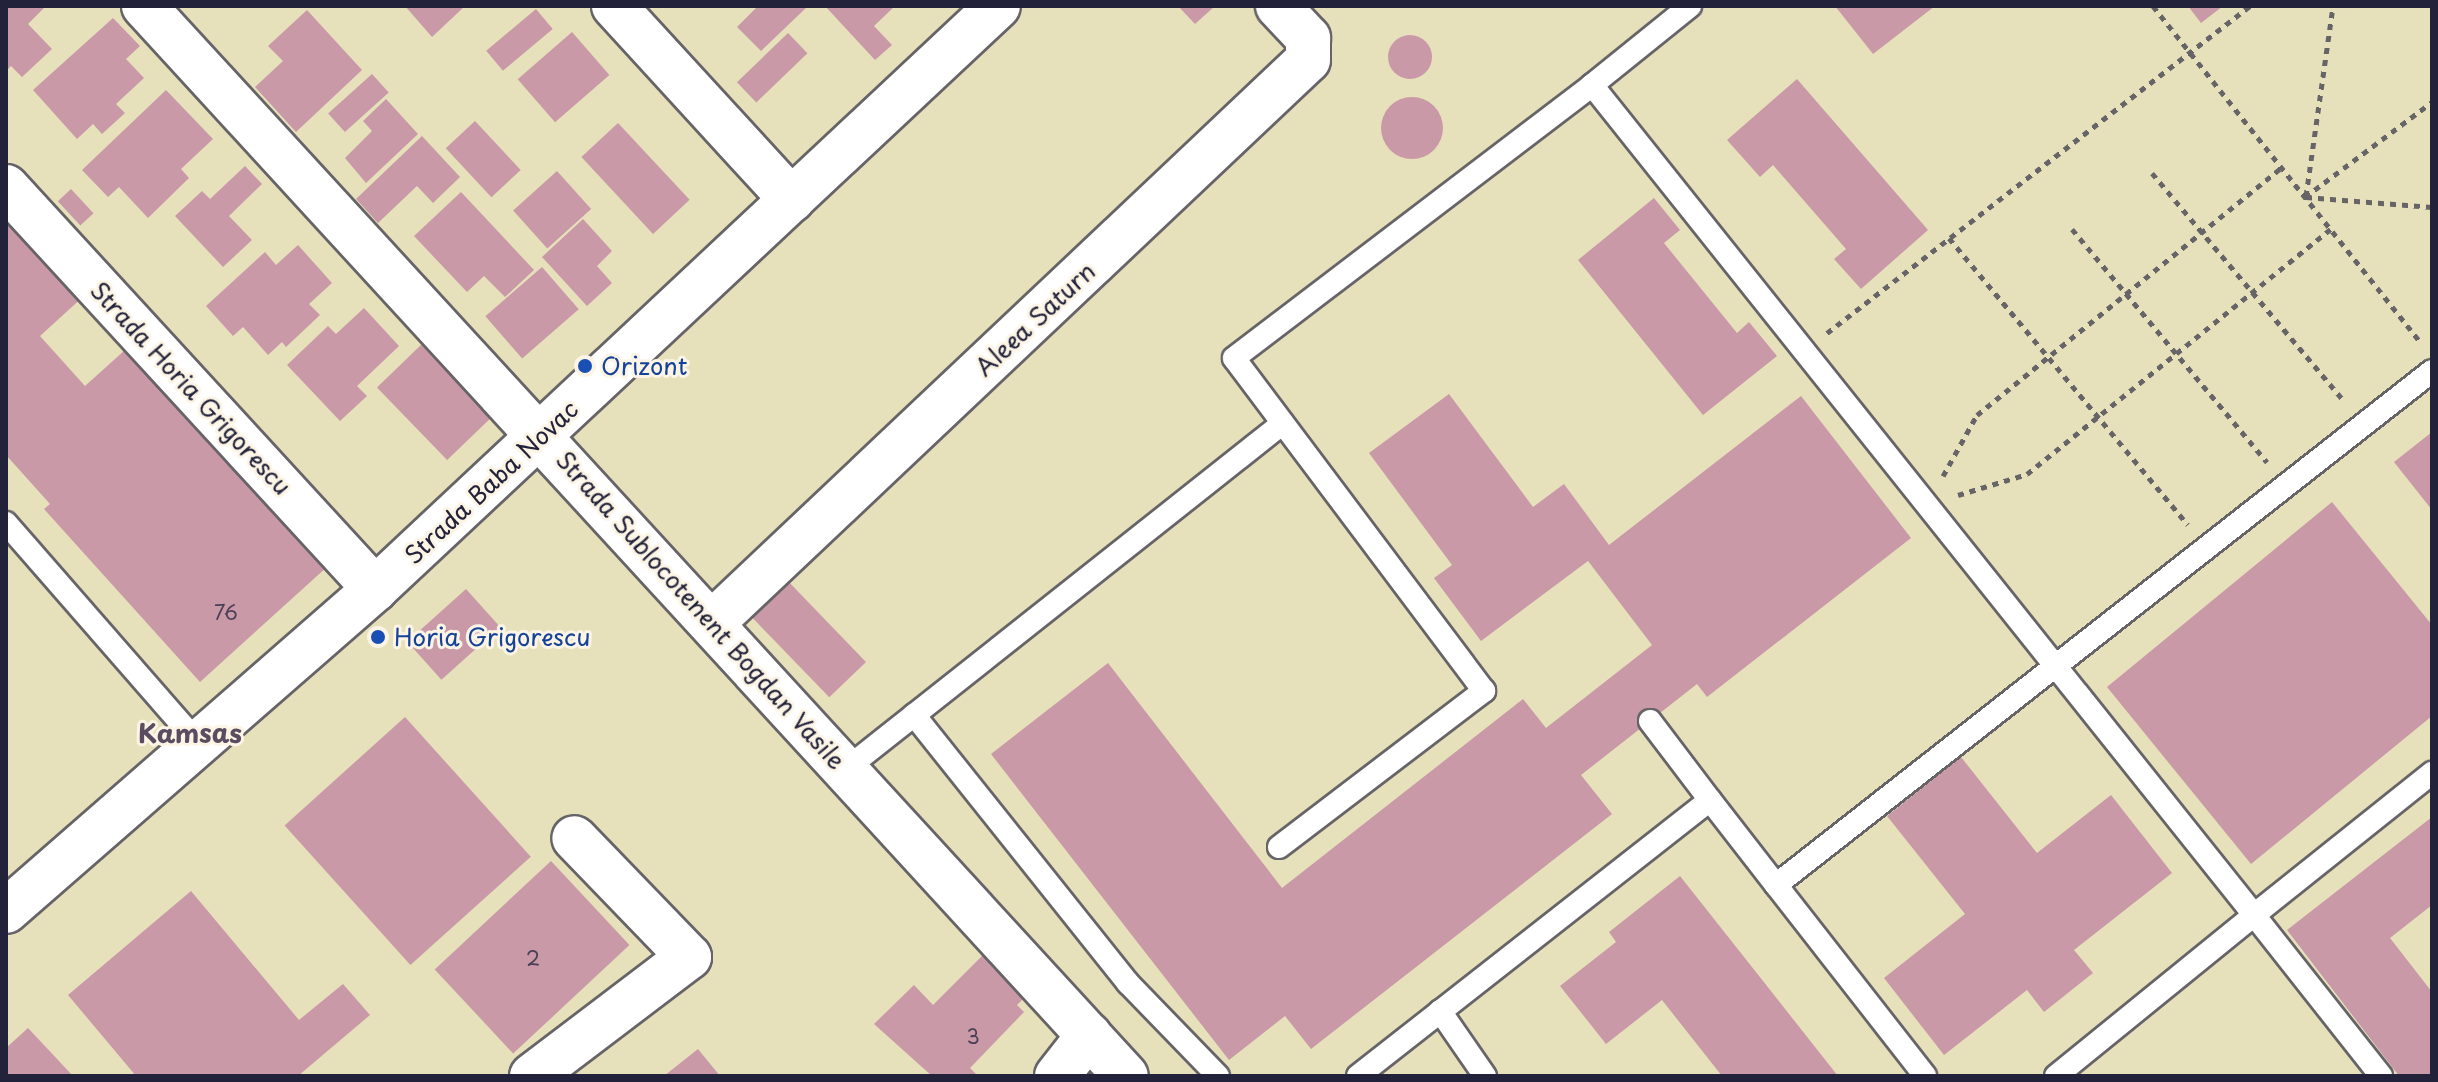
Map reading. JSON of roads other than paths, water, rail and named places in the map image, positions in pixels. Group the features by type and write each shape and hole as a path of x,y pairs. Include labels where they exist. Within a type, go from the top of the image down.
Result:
{"street":[{"name":"Strada Sublocotenent Bogdan Vasile","path":"144,6 713,622 1126,1076"},
{"path":"614,6 792,200"},
{"name":"Strada Baba Novac","path":"6,911 200,745 375,589 998,6"},
{"name":"Aleea Saturn","path":"713,622 1308,60 1308,38 1278,6"},
{"name":"Strada Horia Grigorescu","path":"6,188 375,589"},
{"path":"532,1076 689,957 574,838"},
{"path":"1057,1076 1089,1035"}],"lane":[{"path":"1279,847 1484,691 1234,358 1592,85 1690,6"},
{"path":"1592,85 2381,1076"},
{"path":"1776,885 2432,371"},
{"path":"846,769 1283,423"},
{"path":"6,523 200,745"},
{"path":"914,715 1128,983 1218,1076"},
{"path":"1650,721 1925,1076"},
{"path":"2056,1076 2432,773"},
{"path":"1358,1076 1710,800"},
{"path":"1440,1011 1485,1076"}],"place":[{"name":"Orizont","path":"585,366"},
{"name":"Horia Grigorescu","path":"378,637"}],"district":[{"name":"Kamsas","path":"190,733"}]}
